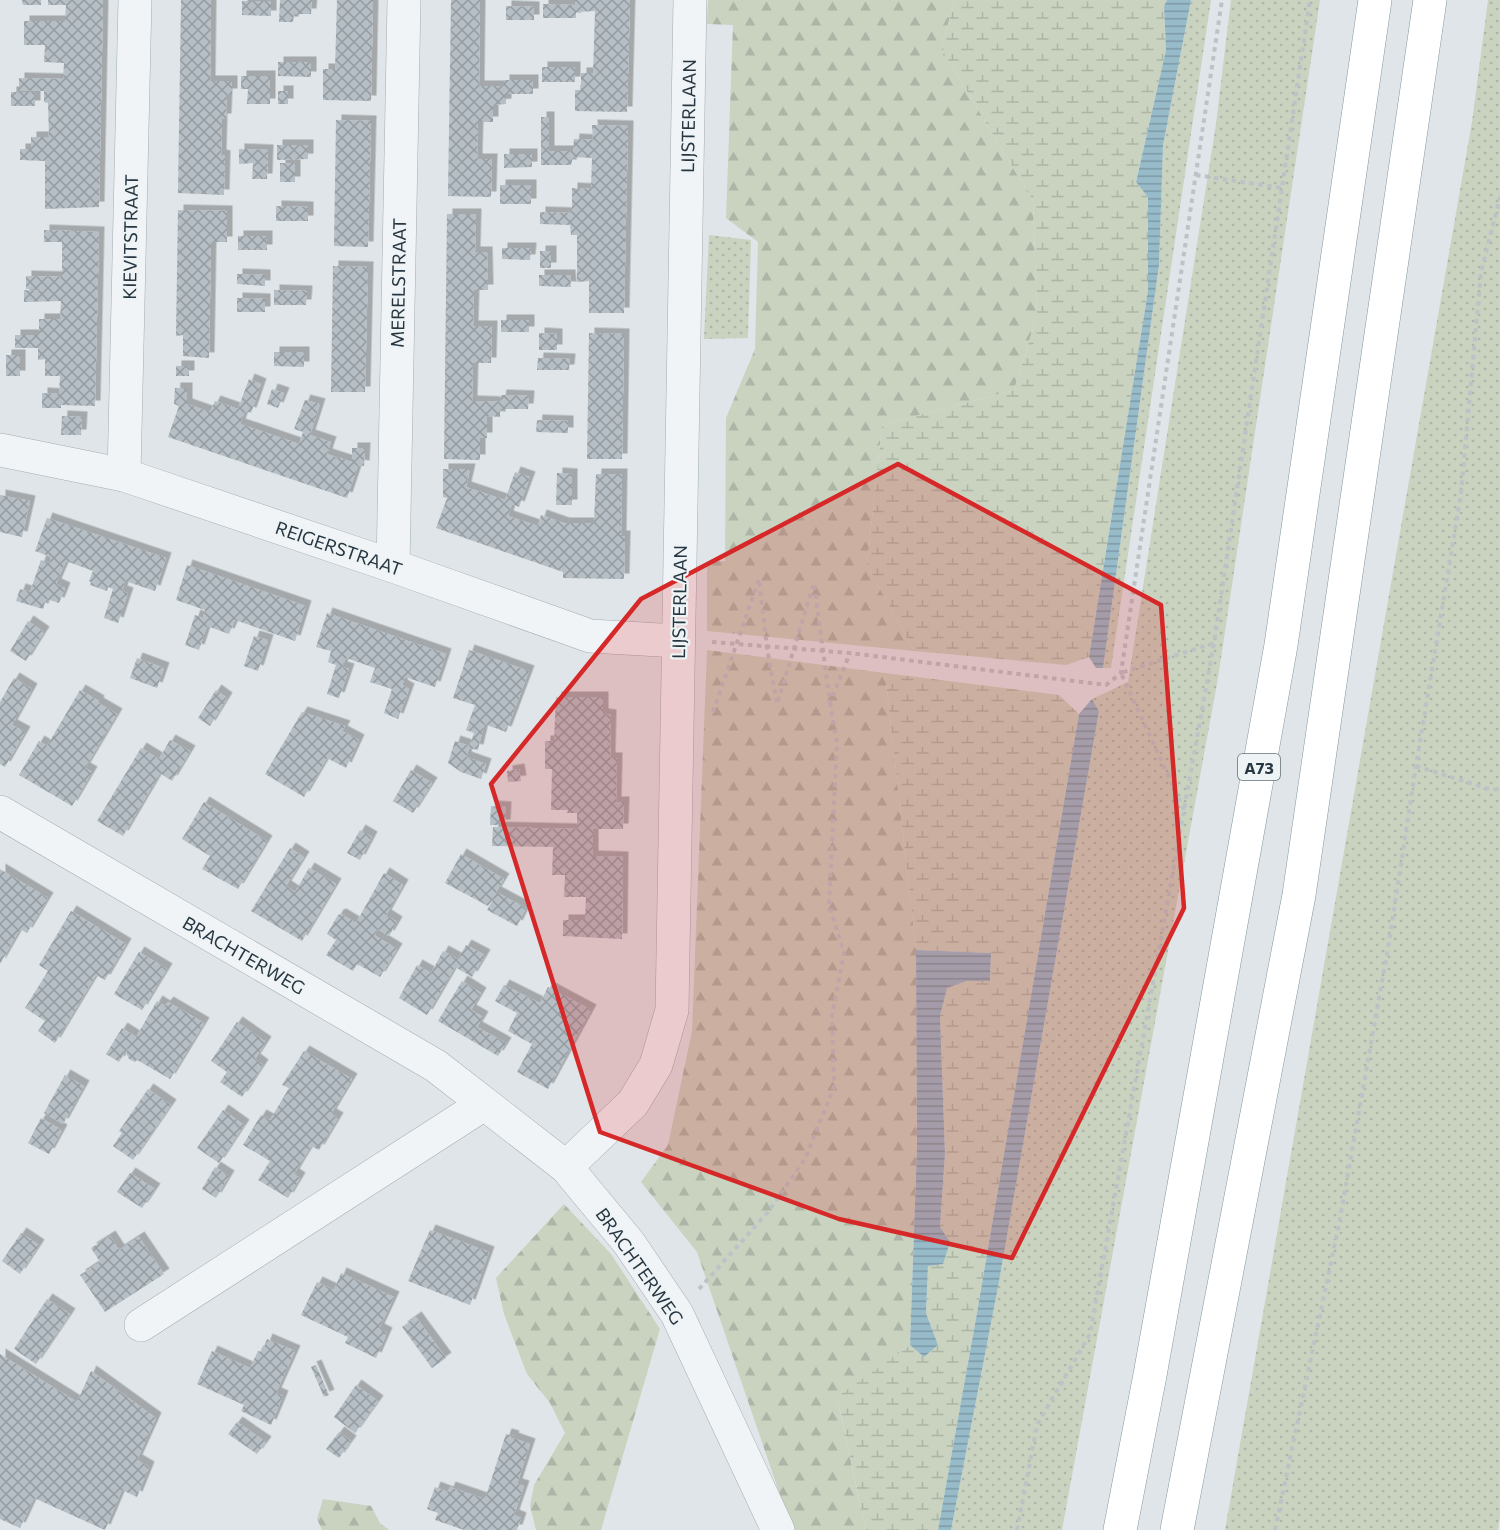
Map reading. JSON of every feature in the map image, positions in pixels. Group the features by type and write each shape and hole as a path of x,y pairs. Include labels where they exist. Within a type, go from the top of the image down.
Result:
{"highway":[{"name":"A73","path":"1120,1530 1155,1351 1281,645 1375,0"},
{"path":"1178,1530 1299,895 1430,0"}],"street":[{"name":"KIEVITSTRAAT","path":"124,475 135,0"},
{"name":"MERELSTRAAT","path":"393,566 404,0"},
{"name":"LIJSTERLAAN","path":"566,1167 633,1103 656,1065 672,1010 690,0"},
{"name":"REIGERSTRAAT","path":"0,450 124,475 393,566 590,636 678,640"},
{"name":"BRACHTERWEG","path":"0,812 436,1066 566,1167 629,1243 677,1314 778,1530"},
{"path":"141,1325 484,1104"}],"path":[{"path":"1185,811 1121,673 1222,0"},
{"path":"1017,1530 1037,1425 1089,1334 1214,643 1310,0"},
{"path":"1196,175 1282,188"},
{"path":"1275,1530 1339,1224 1389,942 1461,494 1481,272 1500,197"},
{"path":"677,722 709,724 759,579 767,648 777,704 814,583 837,743 829,904 844,953 832,1015 834,1087 806,1159 768,1212 677,1314"},
{"path":"678,640 850,653 1106,685 1121,673 1214,643"},
{"path":"830,703 850,653"},
{"path":"1416,766 1492,790 1500,789"}],"highlighted area":[{"path":"898,464 1161,605 1184,908 1012,1258 839,1219 600,1132 491,784 641,599"}],"green space":[{"path":"708,0 955,0 941,48 1033,201 1037,316 1014,390 882,425 867,565 914,651 707,631 707,562 725,561 726,418 755,349 758,242 726,218 733,25 707,24"},
{"path":"955,0 1167,0 1164,6 1166,50 1136,181 1148,197 1148,291 1089,657 1066,665 914,651 867,565 882,425 1014,390 1037,316 1033,201 941,48"},
{"path":"1191,0 1211,0 1111,668 1103,668 1159,265 1163,145"},
{"path":"1231,0 1320,0 1218,678 1062,1530 951,1530 998,1287 1099,711 1092,699 1128,682 1216,124"},
{"path":"1488,0 1500,0 1500,1517 1498,1530 1225,1530 1472,122"},
{"path":"709,235 751,240 748,338 704,339"},
{"path":"707,650 885,673 916,950 917,1147 910,1345 837,1398 866,1530 792,1530 697,1252 641,1182 668,1145 692,1031"},
{"path":"885,673 1059,695 1079,714 938,1530 866,1530 837,1397 910,1345 924,1357 938,1345 926,1313 928,1266 940,1227 945,1154 940,1016 946,988 967,981 990,981 991,953 916,950"},
{"path":"564,1204 611,1254 660,1329 601,1530 536,1530 530,1506 534,1485 565,1433 550,1403 527,1374 504,1314 496,1278"},
{"path":"323,1499 371,1506 380,1523 389,1530 322,1530 317,1519"}],"water":[{"path":"1167,0 1191,0 1163,145 1159,265 1103,668 1096,668 1089,657 1148,291 1148,197 1136,182 1166,50 1164,6"},
{"path":"1092,699 1099,711 998,1287 951,1530 938,1530 1079,714"},
{"path":"916,950 991,953 990,981 967,981 947,988 940,1016 945,1154 940,1227 950,1242 943,1264 928,1266 926,1313 938,1345 924,1357 910,1345 917,1147"}],"building":[{"path":"22,0 41,0 41,5 23,5"},
{"path":"48,0 103,0 99,207 45,209 45,161 20,160 20,149 31,149 31,137 49,137 48,103 44,102 44,91 19,90 19,78 63,79 64,63 44,62 45,45 24,45 24,21 65,21 66,5 48,5"},
{"path":"181,0 211,0 210,81 232,81 232,94 227,94 226,119 222,119 221,155 225,156 224,195 178,193"},
{"path":"280,0 312,0 311,14 294,14 293,22 279,22"},
{"path":"337,0 373,0 371,101 323,100 323,69 335,69"},
{"path":"451,0 480,0 479,86 504,86 504,80 533,80 533,94 506,94 506,104 493,105 493,122 478,122 477,159 492,159 491,197 448,196"},
{"path":"575,0 630,0 627,112 575,111 575,90 581,90 581,73 593,73 595,11 576,12 576,18 543,18 543,4 575,5"},
{"path":"242,1 271,1 271,16 242,15"},
{"path":"506,6 534,7 534,20 506,20"},
{"path":"278,62 311,62 311,77 278,76"},
{"path":"542,67 575,67 575,82 542,82"},
{"path":"241,76 270,76 270,104 247,104 248,89 241,89"},
{"path":"278,91 288,91 288,104 278,104"},
{"path":"11,92 35,92 35,106 11,106"},
{"path":"541,117 549,117 549,151 573,151 574,139 593,140 592,125 628,126 624,313 589,313 589,281 577,282 577,235 571,235 570,225 540,224 540,212 572,213 572,188 591,189 592,158 573,157 571,165 541,165"},
{"path":"336,120 371,121 368,247 334,246"},
{"path":"277,145 308,145 308,159 277,160"},
{"path":"239,149 268,150 267,179 252,179 253,163 239,164"},
{"path":"504,154 532,154 532,167 504,168"},
{"path":"280,163 295,163 295,182 280,182"},
{"path":"500,185 531,185 531,204 500,204"},
{"path":"276,206 308,207 308,221 276,221"},
{"path":"178,210 227,211 227,242 211,242 209,358 183,356 183,335 176,336"},
{"path":"447,214 476,214 475,252 487,252 488,290 474,290 473,326 492,326 491,363 473,363 472,401 500,402 501,395 529,396 528,409 500,409 500,417 487,416 487,438 480,438 480,460 444,459"},
{"path":"44,230 99,232 95,406 61,405 61,408 42,408 42,393 59,394 60,376 45,376 45,359 38,360 38,348 15,348 15,335 39,335 39,319 60,319 61,301 24,302 24,290 39,291 39,289 26,289 26,276 62,277 62,242 44,242"},
{"path":"238,236 267,236 267,250 238,250"},
{"path":"502,248 531,248 530,260 502,259"},
{"path":"540,251 551,251 551,268 540,268"},
{"path":"333,266 368,267 365,392 331,392"},
{"path":"237,274 265,275 265,286 237,284"},
{"path":"539,275 570,275 571,287 539,286"},
{"path":"274,290 307,291 306,305 274,305"},
{"path":"237,298 265,299 265,312 237,312"},
{"path":"501,320 529,320 529,332 501,332"},
{"path":"539,333 557,334 557,350 539,350"},
{"path":"589,333 624,334 622,459 587,459"},
{"path":"274,352 304,352 304,367 274,366"},
{"path":"6,355 20,355 20,376 6,376"},
{"path":"538,358 570,359 569,370 537,370"},
{"path":"176,366 189,366 189,376 176,376"},
{"path":"249,379 261,384 251,413 245,411 240,424 299,444 303,432 294,429 305,400 320,404 310,435 331,442 327,454 352,462 352,448 365,448 364,466 358,465 347,498 168,437 179,406 174,404 175,388 187,388 187,404 210,412 215,401 238,409"},
{"path":"272,389 284,393 278,408 267,404"},
{"path":"62,416 82,417 81,435 61,435"},
{"path":"537,420 568,421 568,433 536,432"},
{"path":"443,469 470,469 466,487 505,500 515,472 530,477 519,507 512,504 508,516 538,526 541,515 564,523 594,523 596,474 622,474 621,536 625,536 624,579 563,578 563,572 436,528 447,498 443,497"},
{"path":"557,473 572,474 572,505 556,505"},
{"path":"0,495 30,501 22,537 0,532"},
{"path":"47,518 166,558 155,591 125,581 122,591 128,593 118,623 104,618 113,589 108,587 107,591 90,585 89,581 93,571 66,561 56,584 65,588 59,603 46,599 43,609 16,601 20,589 30,592 41,560 50,563 51,557 35,551"},
{"path":"187,565 306,606 295,641 235,620 229,634 207,626 199,650 185,645 195,615 203,618 205,610 176,600"},
{"path":"327,613 446,654 435,687 405,677 402,685 409,689 398,719 384,713 392,689 370,682 375,668 346,658 342,667 349,669 339,698 327,694 336,665 328,662 331,651 316,647"},
{"path":"28,621 44,632 26,661 10,651"},
{"path":"254,636 268,640 258,671 244,666"},
{"path":"469,650 529,671 506,732 484,724 478,750 469,748 474,733 466,730 475,705 453,698"},
{"path":"137,658 164,668 157,688 130,678"},
{"path":"14,678 32,689 12,725 25,732 5,767 0,764 0,702"},
{"path":"80,690 117,714 85,768 92,772 72,806 19,775 39,741 47,746"},
{"path":"216,690 227,698 210,726 198,718"},
{"path":"556,697 603,697 603,714 611,715 610,758 617,758 616,802 624,802 623,829 593,829 593,856 623,857 622,939 563,936 563,920 585,920 586,897 564,897 565,875 552,875 553,847 492,846 493,827 577,829 577,813 567,813 568,810 551,810 552,769 545,769 545,741 554,741"},
{"path":"302,712 345,726 342,731 359,740 346,768 327,758 304,797 265,774"},
{"path":"170,740 190,751 172,781 160,773 123,836 97,821 141,748 159,759"},
{"path":"455,741 470,746 466,757 486,764 481,779 461,772 448,763"},
{"path":"519,769 521,781 508,782 507,771"},
{"path":"411,770 432,783 413,813 393,801"},
{"path":"204,802 267,841 238,889 202,869 210,856 182,839"},
{"path":"491,806 506,807 505,825 490,825"},
{"path":"360,830 372,837 360,860 347,853"},
{"path":"290,848 304,857 286,886 295,892 309,868 336,884 302,941 251,911"},
{"path":"461,854 504,879 496,892 526,908 517,926 487,910 494,898 488,906 445,883"},
{"path":"0,869 48,898 27,933 20,929 0,964"},
{"path":"384,873 403,885 386,915 397,922 389,936 378,929 374,935 397,949 380,977 357,964 353,971 326,955 336,940 327,934 338,915 341,914 356,923"},
{"path":"71,911 126,944 105,980 96,975 55,1043 38,1031 45,1021 25,1008 48,971 39,965"},
{"path":"466,945 485,955 472,977 455,967 427,1015 399,998 417,965 431,973 443,951 458,959"},
{"path":"139,952 167,969 142,1010 114,994"},
{"path":"462,981 481,993 471,1010 483,1017 477,1027 506,1043 498,1056 438,1021"},
{"path":"504,985 540,1003 548,987 591,1010 548,1089 517,1072 532,1044 508,1031 517,1013 495,1001"},
{"path":"157,1001 165,1006 168,1002 204,1023 170,1079 137,1060 135,1062 129,1059 126,1053 129,1046 119,1062 106,1054 122,1028 136,1037"},
{"path":"237,1022 266,1042 255,1059 263,1065 242,1097 220,1082 227,1072 211,1061"},
{"path":"304,1051 352,1079 331,1114 338,1118 319,1150 311,1146 294,1174 300,1178 288,1198 258,1180 270,1161 243,1145 261,1115 270,1120 289,1088 282,1085"},
{"path":"65,1075 84,1086 63,1124 44,1113"},
{"path":"148,1089 171,1105 133,1160 113,1146 122,1133 119,1131"},
{"path":"223,1110 244,1125 219,1163 197,1148"},
{"path":"41,1118 62,1130 49,1154 28,1143"},
{"path":"215,1167 229,1176 216,1198 202,1189"},
{"path":"130,1173 155,1189 142,1208 117,1192"},
{"path":"430,1230 489,1252 470,1305 408,1281"},
{"path":"21,1233 39,1245 20,1274 2,1261"},
{"path":"110,1236 119,1250 139,1237 164,1274 105,1312 80,1275 100,1262 91,1248"},
{"path":"341,1273 394,1297 379,1329 387,1333 376,1358 345,1343 348,1337 301,1315 317,1282 334,1290"},
{"path":"47,1299 70,1314 36,1364 14,1349"},
{"path":"416,1317 446,1358 432,1368 402,1327"},
{"path":"267,1339 295,1351 276,1393 283,1396 271,1425 241,1411 244,1405 197,1384 212,1351 250,1368 258,1351 262,1352"},
{"path":"0,1354 77,1402 91,1371 156,1418 137,1460 149,1467 137,1497 122,1490 105,1530 34,1498 20,1528 0,1519"},
{"path":"316,1365 329,1395 324,1397 311,1367"},
{"path":"356,1385 378,1401 355,1433 334,1417"},
{"path":"237,1422 266,1442 257,1454 228,1434"},
{"path":"339,1432 351,1441 339,1458 326,1449"},
{"path":"506,1434 530,1444 517,1484 524,1486 514,1515 521,1518 517,1530 464,1530 435,1520 438,1513 427,1509 435,1487 448,1492 450,1487 485,1499"}]}
